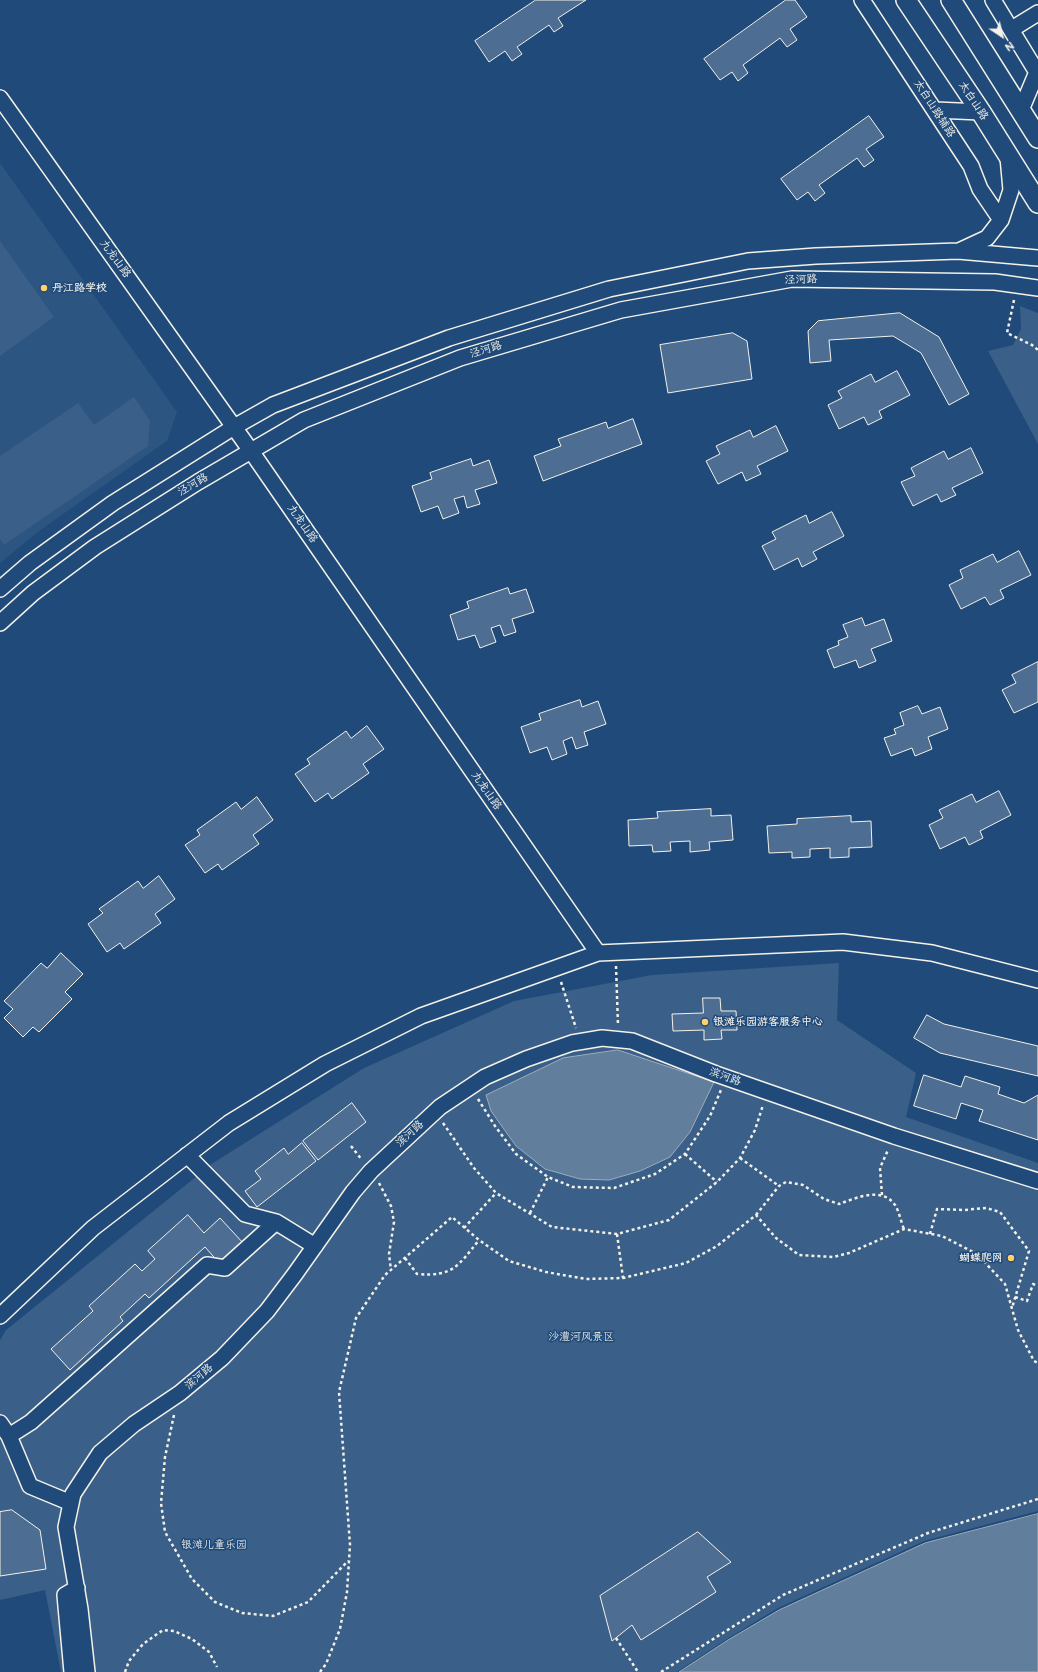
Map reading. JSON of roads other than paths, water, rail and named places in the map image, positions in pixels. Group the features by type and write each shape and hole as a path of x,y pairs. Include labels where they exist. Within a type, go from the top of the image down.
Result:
{"main road":[{"name":"太白山路","path":"906,0 981,112 1038,203"},
{"path":"951,0 1038,138"}],"street":[{"name":"太白山路辅路","path":"862,0 971,166 980,189 1001,220"},
{"path":"993,0 1038,73 1021,110"},
{"path":"1012,29 1038,13"},
{"name":"九龙山路","path":"0,98 251,451 598,953"},
{"path":"934,110 981,112"},
{"path":"958,251 987,238 1001,220 1012,190 1008,154"},
{"name":"泾河路","path":"0,589 30,563 113,504 234,427 273,405 449,338 609,289 748,261 816,256 958,251 1038,258"},
{"name":"泾河路","path":"0,623 33,593 95,547 198,482 304,420 460,358 621,310 792,279 995,282 1038,288"},
{"path":"0,1316 93,1228 187,1155 229,1123 325,1064 421,1016 598,953 843,942 932,953 1038,980"},
{"name":"滨河路","path":"87,1672 77,1588 66,1527 73,1494 100,1453 134,1424 180,1393 222,1358 267,1311 353,1192 371,1171 435,1111 485,1077 526,1059 572,1043 602,1038 632,1041 726,1077 894,1136 1038,1181"},
{"path":"187,1155 245,1214 276,1222 315,1246"},
{"path":"9,1436 30,1422 208,1265 225,1268 276,1222"},
{"path":"0,1423 9,1436 30,1486 71,1503"},
{"path":"72,1672 65,1595 77,1588"}],"place":[{"name":"丹江路学校","path":"44,288"},
{"name":"银滩乐园游客服务中心","path":"705,1022"},
{"name":"蝴蝶爬网","path":"1011,1258"}],"park label":[{"name":"沙澧河风景区","path":"581,1337"},
{"name":"银滩儿童乐园","path":"214,1545"}]}
